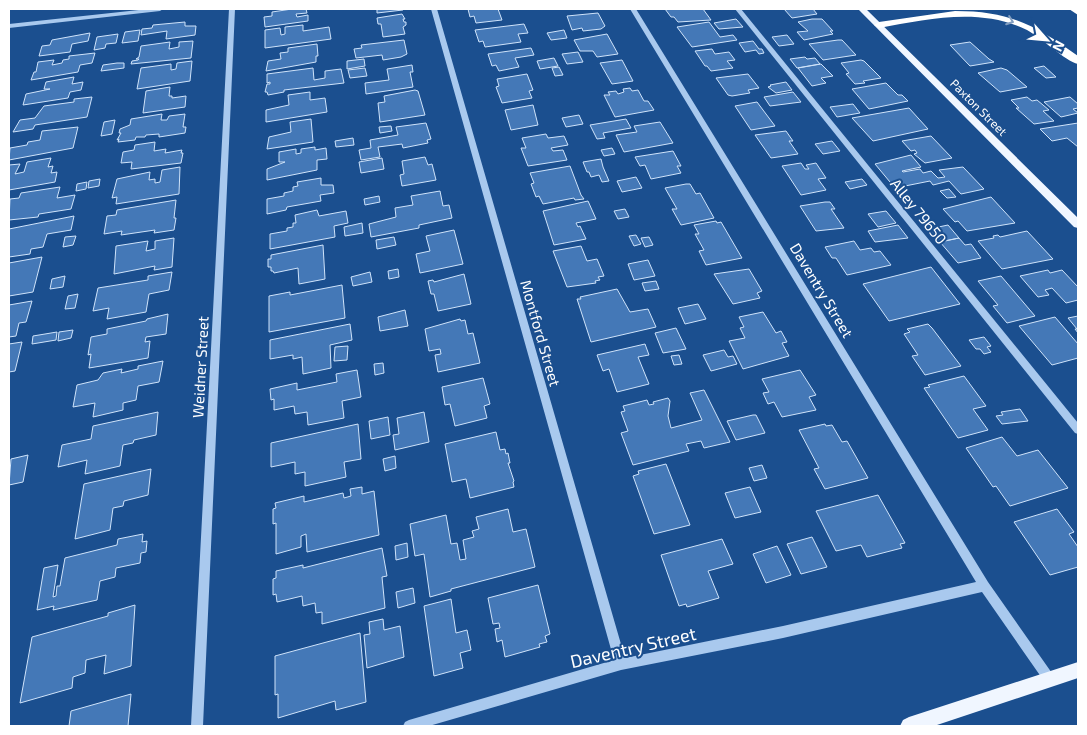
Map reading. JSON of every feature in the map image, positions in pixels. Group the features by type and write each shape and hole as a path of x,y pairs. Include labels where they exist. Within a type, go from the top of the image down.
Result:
{"highway":[{"path":"1074,9 1078,12"},
{"path":"879,25 936,14 962,12 994,15 1030,28 1078,61"}],"main road":[{"name":"Paxton Street","path":"862,9 1078,224"},
{"path":"909,726 1078,670"}],"street":[{"path":"11,28 160,9"},
{"name":"Weidner Street","path":"196,726 232,9"},
{"name":"Montford Street","path":"434,9 621,664"},
{"name":"Daventry Street","path":"634,9 984,586 1050,680"},
{"name":"Alley 79650","path":"738,9 1078,430"},
{"name":"Daventry Street","path":"409,726 621,664 783,632 984,586"}],"building":[{"path":"306,9 307,13 296,14 297,17 308,15 308,21 265,27 264,17 272,16 272,12"},
{"path":"377,9 402,9 403,10 377,13"},
{"path":"468,9 498,9 502,20 476,23 474,16 470,17"},
{"path":"665,9 703,9 711,20 678,22"},
{"path":"784,9 813,9 817,14 792,18"},
{"path":"598,13 605,26 601,29 583,31 582,28 572,30 567,16"},
{"path":"402,14 405,19 403,19 404,22 406,22 406,25 403,27 405,34 383,37 381,24 378,24 377,18"},
{"path":"736,19 743,27 719,29 714,23"},
{"path":"822,19 833,31 830,31 833,34 804,40 797,32 808,31 798,22"},
{"path":"185,22 185,26 196,26 195,35 166,39 167,31 141,35 142,29 152,28 153,25"},
{"path":"709,22 720,37 733,35 737,40 692,47 677,27"},
{"path":"524,24 528,33 518,34 521,42 485,47 483,41 479,42 475,30"},
{"path":"303,25 303,31 329,27 331,39 265,48 265,30 280,28 281,35 285,34 285,27"},
{"path":"140,30 138,41 122,43 125,32"},
{"path":"564,30 567,38 551,40 547,33"},
{"path":"90,33 88,41 72,44 70,52 39,56 42,46 50,45 52,40"},
{"path":"118,34 116,43 106,44 105,48 94,50 97,37"},
{"path":"607,34 618,54 597,57 593,51 580,51 574,40"},
{"path":"787,35 794,44 779,46 772,37"},
{"path":"404,40 407,54 401,57 383,60 382,55 356,58 354,49 362,48 361,45"},
{"path":"842,40 856,55 823,60 809,44"},
{"path":"193,41 191,58 131,64 132,61 139,59 136,59 139,57 141,46 170,42 169,49 179,47 179,42"},
{"path":"753,41 764,53 759,54 756,50 745,52 739,43"},
{"path":"970,42 994,62 970,66 950,45"},
{"path":"317,44 318,56 316,56 316,62 266,71 268,61 281,59 280,53 288,52 288,48"},
{"path":"531,48 534,55 515,58 519,67 499,71 496,65 492,66 488,54"},
{"path":"712,49 715,54 729,52 735,60 727,61 733,68 711,71 705,66 695,51"},
{"path":"578,52 583,62 567,64 562,54"},
{"path":"95,53 92,63 80,65 78,72 31,80 34,72 36,72 38,62 54,60 52,65 62,63 63,60 69,59 69,56"},
{"path":"805,57 807,59 815,58 820,64 797,68 790,59"},
{"path":"554,58 558,66 540,69 537,61"},
{"path":"364,59 365,66 347,69 347,61"},
{"path":"622,60 633,81 612,84 600,63"},
{"path":"861,60 881,78 855,84 846,74 849,73 841,63"},
{"path":"192,61 190,81 137,89 141,68 171,64 171,70 176,69 177,63"},
{"path":"124,63 124,68 101,71 103,65"},
{"path":"821,64 833,76 821,78 826,83 812,86 798,68"},
{"path":"412,65 413,72 410,72 413,87 366,94 365,83 389,80 387,69"},
{"path":"1044,66 1056,77 1046,78 1034,68"},
{"path":"559,67 563,75 555,76 552,68"},
{"path":"313,68 314,80 325,78 325,71 341,69 344,83 284,90 284,92 268,95 265,92 267,84 270,84 270,82 267,83 267,74"},
{"path":"365,68 367,76 350,78 348,70"},
{"path":"1001,68 1007,70 1027,87 1000,92 978,73"},
{"path":"527,74 533,90 529,91 532,98 502,103 496,87 499,86 497,79"},
{"path":"748,74 759,88 748,90 750,93 732,96 728,95 716,78"},
{"path":"74,77 72,84 83,82 81,90 70,92 68,98 23,105 26,94 50,89 44,89 46,82"},
{"path":"786,82 792,90 776,93 768,87 770,85"},
{"path":"886,83 898,95 902,95 908,101 869,109 852,89"},
{"path":"170,87 169,96 172,96 172,98 186,96 185,107 143,113 146,91"},
{"path":"630,88 632,91 638,90 644,101 648,101 654,110 615,117 604,95 610,95 608,92 616,91 618,94 624,92 623,89"},
{"path":"418,91 425,115 380,122 378,103 385,102 384,96"},
{"path":"310,92 310,100 325,98 327,112 266,122 266,110 289,105 288,95"},
{"path":"793,92 801,102 770,106 764,97"},
{"path":"92,97 87,117 35,125 33,129 13,132 20,120 35,118 44,106 74,102 74,99"},
{"path":"1027,97 1032,101 1037,100 1049,110 1043,111 1054,121 1034,124 1016,108 1019,108 1011,100"},
{"path":"1070,97 1078,104 1078,108 1073,109 1078,113 1061,117 1044,102"},
{"path":"757,102 775,126 751,130 735,106"},
{"path":"853,104 860,113 837,117 830,107"},
{"path":"533,105 538,125 511,130 505,110"},
{"path":"909,108 928,129 873,141 852,118"},
{"path":"162,114 161,120 167,120 169,116 185,114 183,127 186,127 185,133 159,137 159,134 146,135 145,137 136,137 135,140 118,142 119,139 117,140 121,133 119,133 120,129 130,125 131,119"},
{"path":"579,115 583,124 566,127 562,118"},
{"path":"311,119 313,142 267,149 269,137 291,132 290,122"},
{"path":"626,119 631,128 603,133 605,138 597,139 590,125"},
{"path":"115,120 112,134 101,136 104,122"},
{"path":"660,122 673,143 624,152 616,135 637,132 634,126"},
{"path":"426,123 431,139 427,140 428,143 403,148 402,144 378,147 380,157 361,160 359,150 371,148 370,140 398,135 396,127"},
{"path":"1078,123 1078,147 1067,138 1052,141 1040,129"},
{"path":"391,126 392,131 380,133 379,127"},
{"path":"78,127 73,148 9,160 10,148 40,140 42,131"},
{"path":"786,131 793,141 789,141 798,154 771,158 755,135"},
{"path":"546,134 548,138 564,136 568,145 551,148 553,151 563,150 567,160 528,166 521,148 526,148 522,138"},
{"path":"931,136 952,158 925,163 914,154 917,153 915,150 911,151 902,141"},
{"path":"353,138 354,145 336,147 335,141"},
{"path":"832,141 840,151 823,154 815,144"},
{"path":"155,142 154,151 166,149 165,153 182,150 181,163 131,169 132,162 121,163 123,152 134,150 135,145"},
{"path":"315,147 315,150 326,148 327,159 317,160 317,170 267,180 267,169 285,162 279,162 279,152 296,149 296,154 301,153 301,149"},
{"path":"612,148 615,154 604,156 601,150"},
{"path":"673,151 681,166 677,166 681,173 651,179 645,165 640,166 635,157"},
{"path":"911,155 921,167 903,172 920,169 923,173 931,171 938,178 945,177 939,170 963,167 984,189 961,194 949,181 933,185 930,181 895,188 875,164"},
{"path":"425,157 428,165 432,164 436,180 402,186 400,175 404,174 402,161"},
{"path":"51,158 48,167 53,166 51,173 57,172 55,182 9,190 9,165 20,164 15,174 24,172 27,162"},
{"path":"382,158 384,169 361,173 359,162"},
{"path":"601,159 609,181 602,182 599,175 591,177 583,162"},
{"path":"801,163 805,169 809,169 806,165 816,163 826,178 818,179 826,190 801,195 782,166"},
{"path":"570,166 584,199 575,200 574,198 543,204 539,196 536,197 531,184 534,183 530,173"},
{"path":"180,167 179,194 116,204 117,197 112,198 117,179 150,172 149,180 155,179 155,183 160,182 162,170"},
{"path":"636,177 642,188 622,192 617,181"},
{"path":"321,178 321,185 333,185 334,193 320,195 321,201 287,207 286,210 267,214 267,199 284,196 284,193 293,191 293,187 298,186 297,182"},
{"path":"100,179 99,186 88,188 89,181"},
{"path":"862,179 867,185 850,189 845,182"},
{"path":"87,182 86,189 76,191 77,184"},
{"path":"690,184 696,194 700,193 714,218 681,225 672,209 677,209 665,188"},
{"path":"60,187 57,198 75,195 71,209 39,214 38,217 9,220 10,199 19,198 21,193"},
{"path":"949,189 956,197 947,198 940,191"},
{"path":"440,191 443,206 449,205 452,218 419,225 419,228 371,237 369,224 396,217 395,208 413,205 411,196"},
{"path":"379,196 380,202 365,205 364,199"},
{"path":"991,197 1015,223 967,231 943,209"},
{"path":"176,200 174,230 154,233 155,230 121,235 122,231 104,234 107,216 116,215 117,210"},
{"path":"588,201 596,219 576,223 578,227 580,226 586,239 554,245 543,211"},
{"path":"830,202 835,209 831,209 844,228 816,231 800,206"},
{"path":"625,209 629,217 618,219 614,211"},
{"path":"317,210 319,216 346,211 348,223 334,226 335,237 270,249 270,234 287,231 287,228 293,227 293,223 296,223 295,215"},
{"path":"886,211 896,223 878,227 868,214"},
{"path":"74,216 71,230 47,234 43,247 31,249 30,254 9,257 9,229"},
{"path":"716,221 717,223 721,222 742,258 706,265 699,251 704,250 695,234 699,234 694,225"},
{"path":"362,223 363,233 345,236 344,227"},
{"path":"898,225 908,238 875,242 868,231"},
{"path":"948,225 959,238 940,242 929,229"},
{"path":"454,230 463,264 420,273 416,254 430,251 426,236"},
{"path":"1027,231 1053,259 1002,269 978,241 994,238 993,236 998,235 1000,237"},
{"path":"636,235 641,244 634,246 629,236"},
{"path":"76,236 73,245 63,247 65,237"},
{"path":"394,237 396,245 377,249 376,240"},
{"path":"649,237 653,245 645,247 641,238"},
{"path":"174,238 172,267 154,270 155,266 114,274 116,246 148,241 146,251 155,249 155,241"},
{"path":"959,238 965,245 971,244 981,258 958,263 940,242"},
{"path":"854,241 860,250 871,248 874,252 880,251 891,265 847,275 836,258 832,258 825,247"},
{"path":"323,245 325,279 299,284 298,268 274,273 271,271 271,267 268,267 268,259 271,259 271,255"},
{"path":"581,246 587,261 597,259 604,276 598,277 600,280 595,281 596,283 567,287 553,251"},
{"path":"42,257 33,292 9,296 9,263"},
{"path":"648,260 655,276 634,280 628,264"},
{"path":"931,267 960,304 889,321 863,284"},
{"path":"398,269 399,277 389,279 388,271"},
{"path":"749,269 762,291 757,293 760,298 733,304 714,274"},
{"path":"1048,270 1050,273 1062,270 1078,287 1078,300 1066,303 1052,288 1045,290 1049,295 1038,297 1020,276"},
{"path":"172,272 169,290 149,294 146,312 107,319 109,308 93,311 98,288 148,280 148,276"},
{"path":"370,272 372,282 353,286 351,277"},
{"path":"464,274 471,304 438,311 434,294 431,294 428,281 433,280 434,282"},
{"path":"65,276 63,287 50,289 52,279"},
{"path":"1001,276 1035,316 1007,323 993,306 998,305 978,281"},
{"path":"656,281 659,289 645,291 642,283"},
{"path":"342,285 345,318 269,332 269,296 290,292 290,295"},
{"path":"617,289 630,312 648,309 656,327 591,342 577,299"},
{"path":"78,294 75,308 65,309 68,296"},
{"path":"32,301 26,322 19,323 16,336 9,337 9,305"},
{"path":"698,304 706,319 685,324 678,308"},
{"path":"405,310 408,326 380,331 378,317"},
{"path":"763,312 776,333 781,331 787,342 782,343 789,356 743,369 729,341 745,338 740,328 744,327 739,317"},
{"path":"168,314 166,334 146,337 145,342 150,341 148,358 89,368 91,354 88,355 91,337 107,334 107,329 146,321 147,319"},
{"path":"1078,316 1078,333 1068,318"},
{"path":"1055,317 1078,344 1078,358 1052,365 1019,326"},
{"path":"460,319 461,321 465,320 468,334 473,333 480,363 438,372 435,355 441,354 440,349 429,351 425,329"},
{"path":"350,324 352,340 330,345 331,368 303,374 302,357 293,359 293,355 270,359 270,340"},
{"path":"928,324 961,366 925,375 912,356 918,355 904,334 910,332 907,329"},
{"path":"676,328 686,349 663,353 655,333"},
{"path":"73,330 71,338 58,341 59,332"},
{"path":"57,332 56,340 32,344 33,336"},
{"path":"984,337 991,346 987,347 991,352 984,354 980,349 976,349 969,340"},
{"path":"22,342 15,371 9,372 9,344"},
{"path":"645,344 649,355 638,357 649,384 617,392 609,369 603,371 597,355"},
{"path":"348,346 347,360 334,361 335,347"},
{"path":"724,350 728,357 733,356 737,364 711,371 703,355"},
{"path":"679,355 682,364 674,365 671,356"},
{"path":"163,361 159,382 138,386 136,400 123,403 123,410 93,417 95,403 73,407 77,385 98,380 103,373 122,369 121,373 138,369 138,366"},
{"path":"383,363 384,373 375,375 374,364"},
{"path":"357,370 361,397 342,401 344,418 308,425 307,412 295,414 294,406 274,410 274,399 271,400 270,389 297,383 297,390 337,382 336,374"},
{"path":"800,370 816,395 809,397 816,410 782,417 774,402 768,404 763,393 769,392 762,379"},
{"path":"964,376 986,406 973,409 988,430 958,438 924,388 930,387 928,385"},
{"path":"483,378 490,404 484,406 487,418 455,426 450,404 445,405 442,387"},
{"path":"704,390 730,442 704,448 701,441 686,444 689,451 633,465 621,433 628,431 621,412 625,411 623,406 647,400 649,405 668,398 670,401 668,416 671,428 702,420 690,393"},
{"path":"1020,409 1028,421 1002,424 996,416 1003,415 1001,412"},
{"path":"158,412 156,435 134,440 133,443 123,445 120,466 85,474 87,460 58,467 62,445 91,439 93,426"},
{"path":"424,412 429,442 395,450 393,435 399,434 397,418"},
{"path":"756,415 765,433 736,440 727,421"},
{"path":"388,417 390,435 371,439 369,421"},
{"path":"358,424 361,459 344,462 346,477 305,486 305,472 295,474 295,462 271,467 271,443"},
{"path":"825,424 826,426 832,425 842,442 847,441 868,478 825,489 814,469 819,468 799,430"},
{"path":"496,432 500,450 505,449 506,454 508,453 510,463 508,463 514,487 470,498 466,479 452,482 445,444"},
{"path":"1002,437 1017,456 1038,450 1068,488 1010,506 996,486 993,487 966,448"},
{"path":"28,455 23,482 9,485 11,459"},
{"path":"395,456 396,468 385,471 383,459"},
{"path":"666,464 690,525 654,534 633,476 639,474 638,471"},
{"path":"762,465 767,478 754,481 749,468"},
{"path":"151,469 148,495 124,501 123,506 113,508 110,530 75,539 84,484"},
{"path":"362,487 362,494 374,491 379,535 307,552 306,534 301,536 301,547 276,554 276,523 273,524 275,503 304,496 304,502 343,493 344,498 351,496 350,489"},
{"path":"750,487 761,512 735,518 725,493"},
{"path":"878,495 905,543 900,544 902,548 867,557 861,545 836,551 816,511"},
{"path":"508,509 513,532 526,529 535,567 451,589 451,591 430,597 424,554 415,556 410,524 446,515 451,544 457,543 460,560 466,559 463,540 474,537 472,531 479,529 476,517"},
{"path":"1057,509 1074,532 1069,534 1078,547 1078,567 1050,575 1014,522"},
{"path":"143,534 142,542 147,541 146,552 141,553 140,563 116,568 115,577 100,581 97,600 53,610 54,606 37,610 44,568 58,565 53,597 56,596 57,586 60,586 65,558 117,545 118,539"},
{"path":"812,537 827,567 801,574 787,544"},
{"path":"722,539 733,564 708,571 719,598 687,607 686,604 679,606 661,555"},
{"path":"407,543 408,557 396,560 395,546"},
{"path":"777,546 791,575 766,583 753,554"},
{"path":"382,548 387,576 382,577 385,608 322,624 322,612 316,613 315,603 303,606 302,596 277,602 276,594 273,595 273,579 276,578 276,571 303,565 303,568"},
{"path":"538,585 550,634 545,636 547,642 539,644 540,647 505,657 502,640 497,642 495,629 500,628 499,623 493,624 488,598"},
{"path":"413,588 415,603 398,608 396,592"},
{"path":"451,599 456,633 467,630 471,650 460,653 463,668 434,676 424,606"},
{"path":"135,605 131,666 104,674 106,655 86,660 85,673 73,677 72,688 20,703 32,637 108,616 108,613"},
{"path":"383,619 384,630 400,626 404,657 367,668 364,635 370,634 369,622"},
{"path":"360,633 366,702 336,710 335,701 278,718 278,694 275,695 275,656"},
{"path":"131,694 128,726 69,726 71,711"}]}
